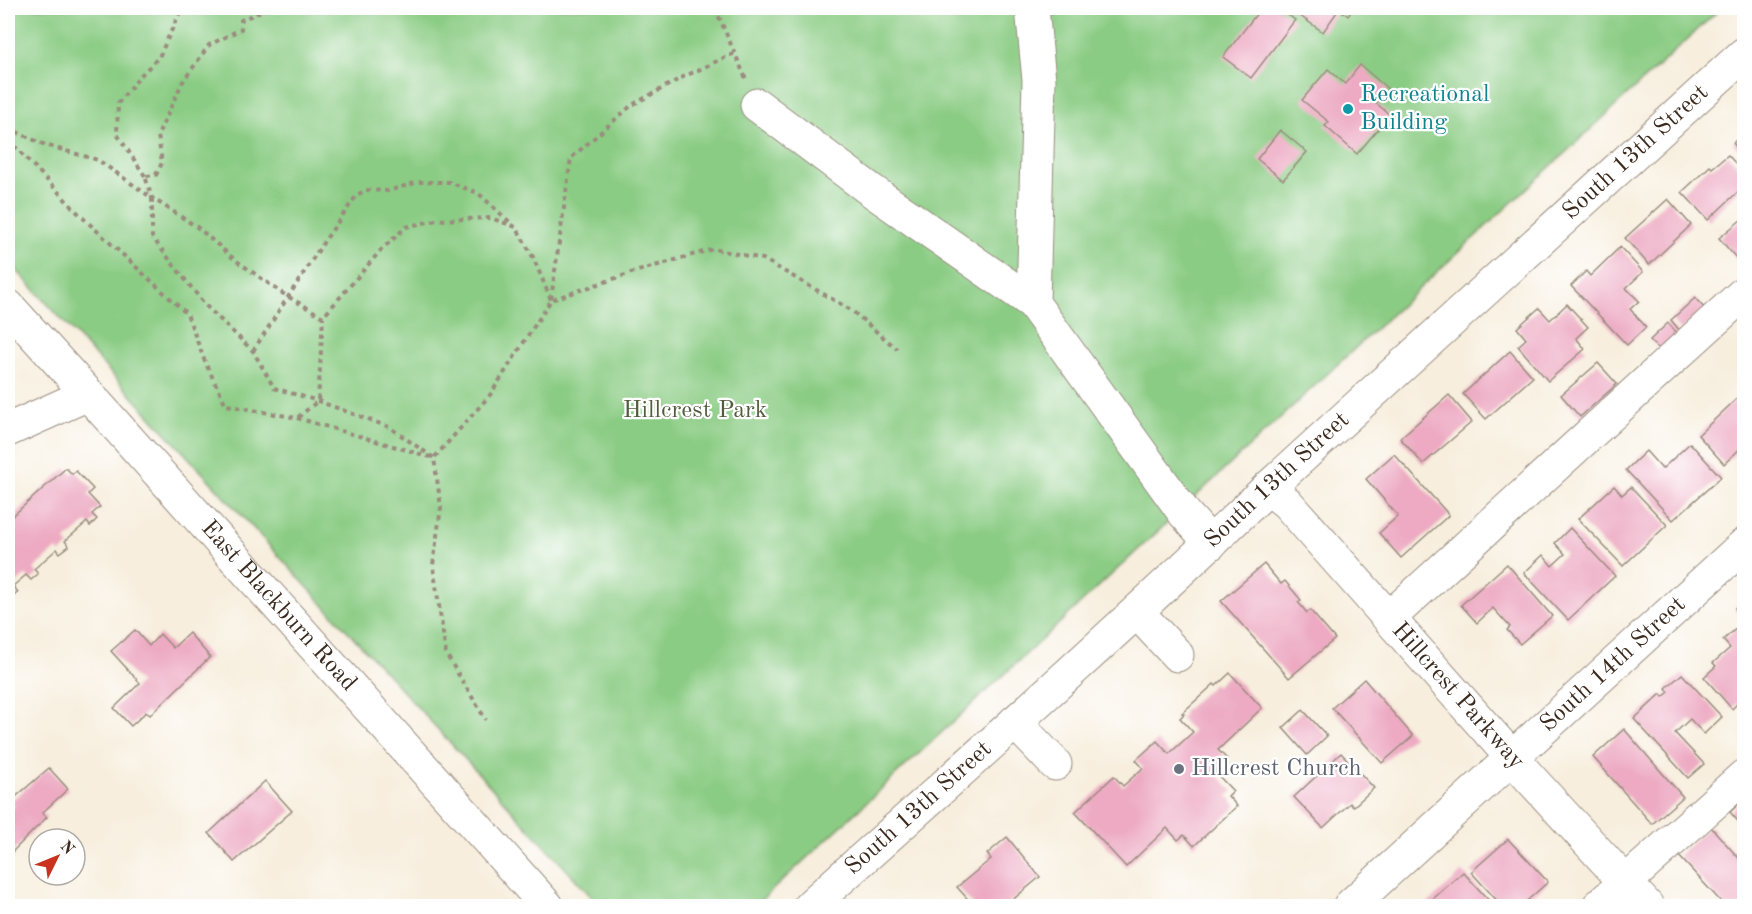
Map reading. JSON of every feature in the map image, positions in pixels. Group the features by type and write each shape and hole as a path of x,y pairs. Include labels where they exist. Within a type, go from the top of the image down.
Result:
{"street":[{"path":"1032,8 1038,80 1033,303"},
{"name":"South 13th Street","path":"810,906 1137,612 1268,488 1744,54"},
{"path":"757,105 876,194 1033,303 1185,514 1211,543"},
{"path":"1389,618 1744,293"},
{"name":"East Blackburn Road","path":"8,306 546,906"},
{"path":"8,430 88,394"},
{"name":"Hillcrest Parkway","path":"1268,488 1287,503 1636,895"},
{"name":"South 14th Street","path":"1350,906 1744,545"},
{"path":"1137,612 1177,655"},
{"path":"1015,722 1055,764"},
{"path":"1599,906 1636,895 1744,776"}],"path":[{"path":"182,8 159,57 118,103 117,134 145,176 152,198 152,237 205,305 253,351 274,388 318,401 389,427 434,458 441,507 432,565 446,654 486,720"},
{"path":"145,176 156,175 162,163 158,135 182,83 209,45 241,29 241,20 268,8"},
{"path":"715,8 757,105"},
{"path":"434,458 490,395 551,300 571,158 632,105 683,77 735,53"},
{"path":"8,128 45,145 98,160 197,227 234,259 322,317"},
{"path":"8,140 82,217 187,315 205,362 226,405 297,418 434,458"},
{"path":"253,351 325,240 357,195 366,190 388,191 418,182 449,182 478,193 516,227 533,257 551,300"},
{"path":"297,418 318,401 322,317 381,250 406,227 436,220 490,218 516,227"},
{"path":"551,300 712,249 763,259 851,310 897,349"}],"green space":[{"name":"Hillcrest Park","path":"8,8 1721,8 755,906 600,906 8,261"}],"building":[{"path":"1261,8 1278,8 1295,20 1251,78 1223,57"},
{"path":"1295,8 1354,8 1348,16 1339,9 1323,32 1293,11"},
{"name":"Recreational Building","path":"1360,65 1388,89 1376,103 1390,115 1357,154 1325,126 1329,122 1302,100 1328,69 1345,84"},
{"path":"1280,130 1307,152 1283,180 1257,159"},
{"path":"1744,133 1744,156 1733,143"},
{"path":"1728,155 1744,173 1744,186 1708,220 1682,192 1710,166 1712,168"},
{"path":"1668,199 1691,225 1649,265 1625,238"},
{"path":"1742,219 1744,222 1743,266 1719,238"},
{"path":"1620,247 1643,272 1626,288 1639,301 1630,309 1646,327 1627,345 1571,286 1586,271 1590,276"},
{"path":"1695,298 1705,309 1680,331 1671,320"},
{"path":"1567,304 1588,327 1576,338 1585,349 1548,381 1518,346 1526,339 1517,328 1539,308 1550,320"},
{"path":"1668,323 1678,334 1661,351 1650,340"},
{"path":"1510,351 1533,377 1486,419 1463,394"},
{"path":"1598,363 1617,384 1580,417 1561,395"},
{"path":"1744,392 1744,445 1724,464 1698,435"},
{"path":"1449,395 1472,422 1423,464 1400,438"},
{"path":"1690,443 1721,477 1673,520 1626,470 1646,451 1662,469"},
{"path":"1394,454 1449,515 1401,558 1379,533 1398,516 1366,479"},
{"path":"66,468 72,474 76,471 93,489 88,494 100,507 92,514 97,519 90,526 87,522 65,541 69,546 60,553 57,549 34,569 38,574 31,580 26,575 13,586 18,592 13,597 8,591 8,520"},
{"path":"1614,486 1622,495 1631,487 1667,525 1623,566 1578,519"},
{"path":"1570,528 1615,576 1568,620 1524,573 1543,555 1552,566 1565,554 1555,543"},
{"path":"1264,564 1281,584 1285,581 1301,600 1298,602 1307,613 1310,610 1335,639 1289,678 1221,601"},
{"path":"1507,564 1552,616 1520,644 1507,630 1510,627 1493,608 1477,623 1461,605"},
{"path":"1744,600 1744,619 1735,608"},
{"path":"1738,627 1744,634 1744,697 1732,709 1704,677 1716,666 1713,663 1730,648 1723,640"},
{"path":"135,630 149,646 160,634 173,648 189,633 210,657 150,715 146,712 131,726 114,708 140,683 111,651"},
{"name":"Hillcrest Church","path":"1230,673 1262,708 1218,750 1227,759 1214,771 1233,791 1228,796 1237,806 1194,846 1184,835 1178,840 1167,828 1126,867 1075,812 1114,776 1123,786 1143,768 1136,760 1157,741 1169,754 1193,732 1180,718 1184,714 1182,713"},
{"path":"1682,674 1722,717 1704,734 1690,719 1675,733 1704,764 1688,778 1634,719 1661,694 1663,697 1669,692 1666,688"},
{"path":"1364,679 1413,736 1382,763 1332,708"},
{"path":"1303,710 1327,736 1307,755 1283,728"},
{"path":"1624,729 1683,797 1652,824 1593,757"},
{"path":"1341,753 1374,788 1353,807 1350,803 1323,828 1294,797"},
{"path":"49,768 68,789 42,813 47,817 37,827 27,827 27,837 8,856 8,812 14,806 11,801"},
{"path":"265,781 292,811 234,862 209,833"},
{"path":"1744,799 1744,828 1730,812"},
{"path":"1710,826 1744,864 1744,906 1725,906 1678,855"},
{"path":"1007,837 1040,877 1005,906 974,906 957,887 991,859 987,854"},
{"path":"1508,839 1548,882 1521,906 1502,906 1471,872"},
{"path":"1463,872 1494,906 1425,906"}],"place":[{"name":"Recreational Building","path":"1348,109"},
{"name":"Hillcrest Church","path":"1179,769"}]}
